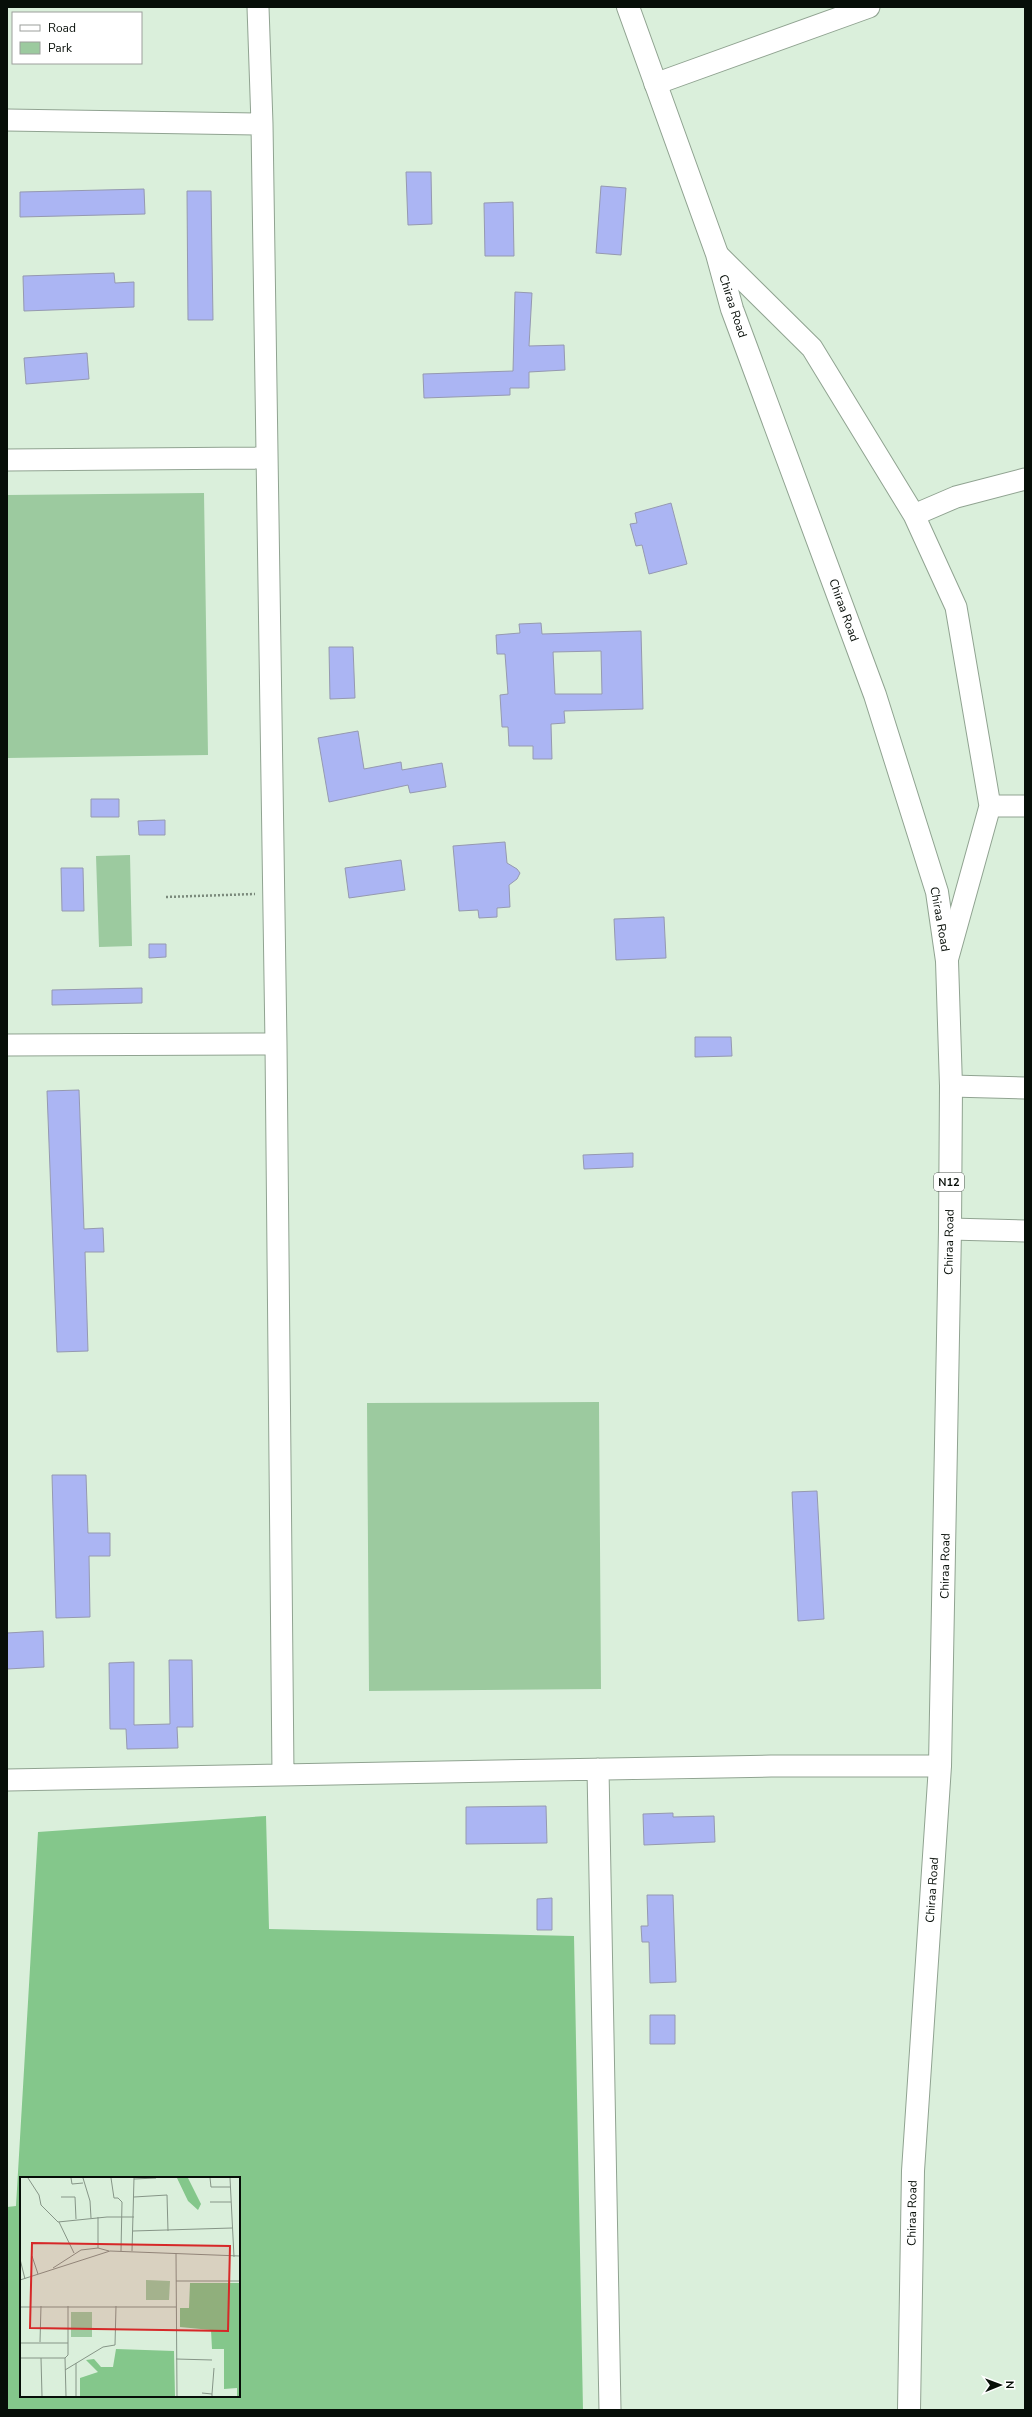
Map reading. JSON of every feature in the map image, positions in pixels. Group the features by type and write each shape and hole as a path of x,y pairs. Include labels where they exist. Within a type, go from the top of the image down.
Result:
{"highway":[{"name":"Chiraa Road","path":"628,7 716,254 732,309 875,695 937,892 948,961 951,1086 950,1229 940,1766 913,2171 909,2410"}],"street":[{"path":"258,7 262,124 274,894 283,1774"},
{"path":"655,84 869,7"},
{"path":"7,120 262,124"},
{"path":"716,254 812,348 914,515 956,607 990,806 948,961"},
{"path":"7,460 267,458"},
{"path":"914,515 956,497 1025,479"},
{"path":"990,806 1025,806"},
{"path":"7,1045 276,1044"},
{"path":"951,1086 1025,1088"},
{"path":"950,1229 1025,1231"},
{"path":"7,1780 771,1766 940,1766"},
{"path":"598,1770 610,2410"}],"path":[{"path":"166,897 274,894"}],"green space":[{"path":"204,493 208,755 7,758 7,495"},
{"path":"130,855 132,946 99,947 96,856"},
{"path":"599,1402 601,1689 369,1691 367,1403"},
{"path":"266,1816 269,1929 574,1936 583,2410 7,2410 7,2207 16,2206 38,1832"}],"building":[{"path":"406,172 431,172 432,224 408,225"},
{"path":"601,186 626,188 621,255 596,253"},
{"path":"144,189 145,214 20,217 20,192"},
{"path":"187,191 211,191 213,320 188,320"},
{"path":"513,202 514,256 485,256 484,203"},
{"path":"114,273 115,283 134,282 134,307 24,311 23,276"},
{"path":"515,292 532,293 529,346 564,345 565,370 529,372 529,388 510,388 510,395 424,398 423,374 513,371"},
{"path":"87,353 89,379 26,384 24,358"},
{"path":"671,503 687,564 649,574 642,545 636,546 630,524 637,523 635,513"},
{"path":"541,623 542,634 641,631 643,709 564,711 565,723 551,724 552,759 533,759 533,746 509,746 508,727 502,727 500,695 508,694 505,654 497,654 496,635 520,633 519,624","holes":["601,651 602,694 555,694 553,652"]},
{"path":"329,647 353,647 355,698 330,699"},
{"path":"358,731 364,769 401,762 402,770 442,763 446,787 410,793 408,785 329,802 318,738"},
{"path":"91,799 119,799 119,817 91,817"},
{"path":"165,820 165,835 139,835 138,821"},
{"path":"505,842 507,863 517,869 520,873 517,879 509,885 510,907 497,908 497,917 479,918 478,910 459,911 453,846"},
{"path":"401,860 405,890 349,898 345,868"},
{"path":"61,868 83,868 84,911 62,911"},
{"path":"664,917 666,958 616,960 614,919"},
{"path":"149,944 166,944 166,957 149,958"},
{"path":"142,988 142,1003 52,1005 52,990"},
{"path":"695,1037 731,1037 732,1056 695,1057"},
{"path":"79,1090 84,1229 103,1228 104,1252 85,1252 88,1351 57,1352 47,1091"},
{"path":"633,1153 633,1167 584,1169 583,1155"},
{"path":"52,1475 86,1475 88,1533 110,1533 110,1556 89,1556 90,1617 56,1618"},
{"path":"817,1491 824,1619 798,1621 792,1492"},
{"path":"43,1631 44,1667 7,1669 7,1633"},
{"path":"169,1660 192,1660 193,1727 177,1727 178,1748 127,1749 126,1729 110,1729 109,1663 134,1662 134,1725 170,1724"},
{"path":"546,1806 547,1843 466,1844 466,1807"},
{"path":"673,1813 673,1817 714,1816 715,1842 644,1845 643,1814"},
{"path":"647,1895 673,1895 676,1982 650,1983 649,1942 642,1942 641,1926 648,1926"},
{"path":"552,1898 552,1930 537,1930 537,1899"},
{"path":"650,2015 675,2015 675,2044 650,2044"}]}
